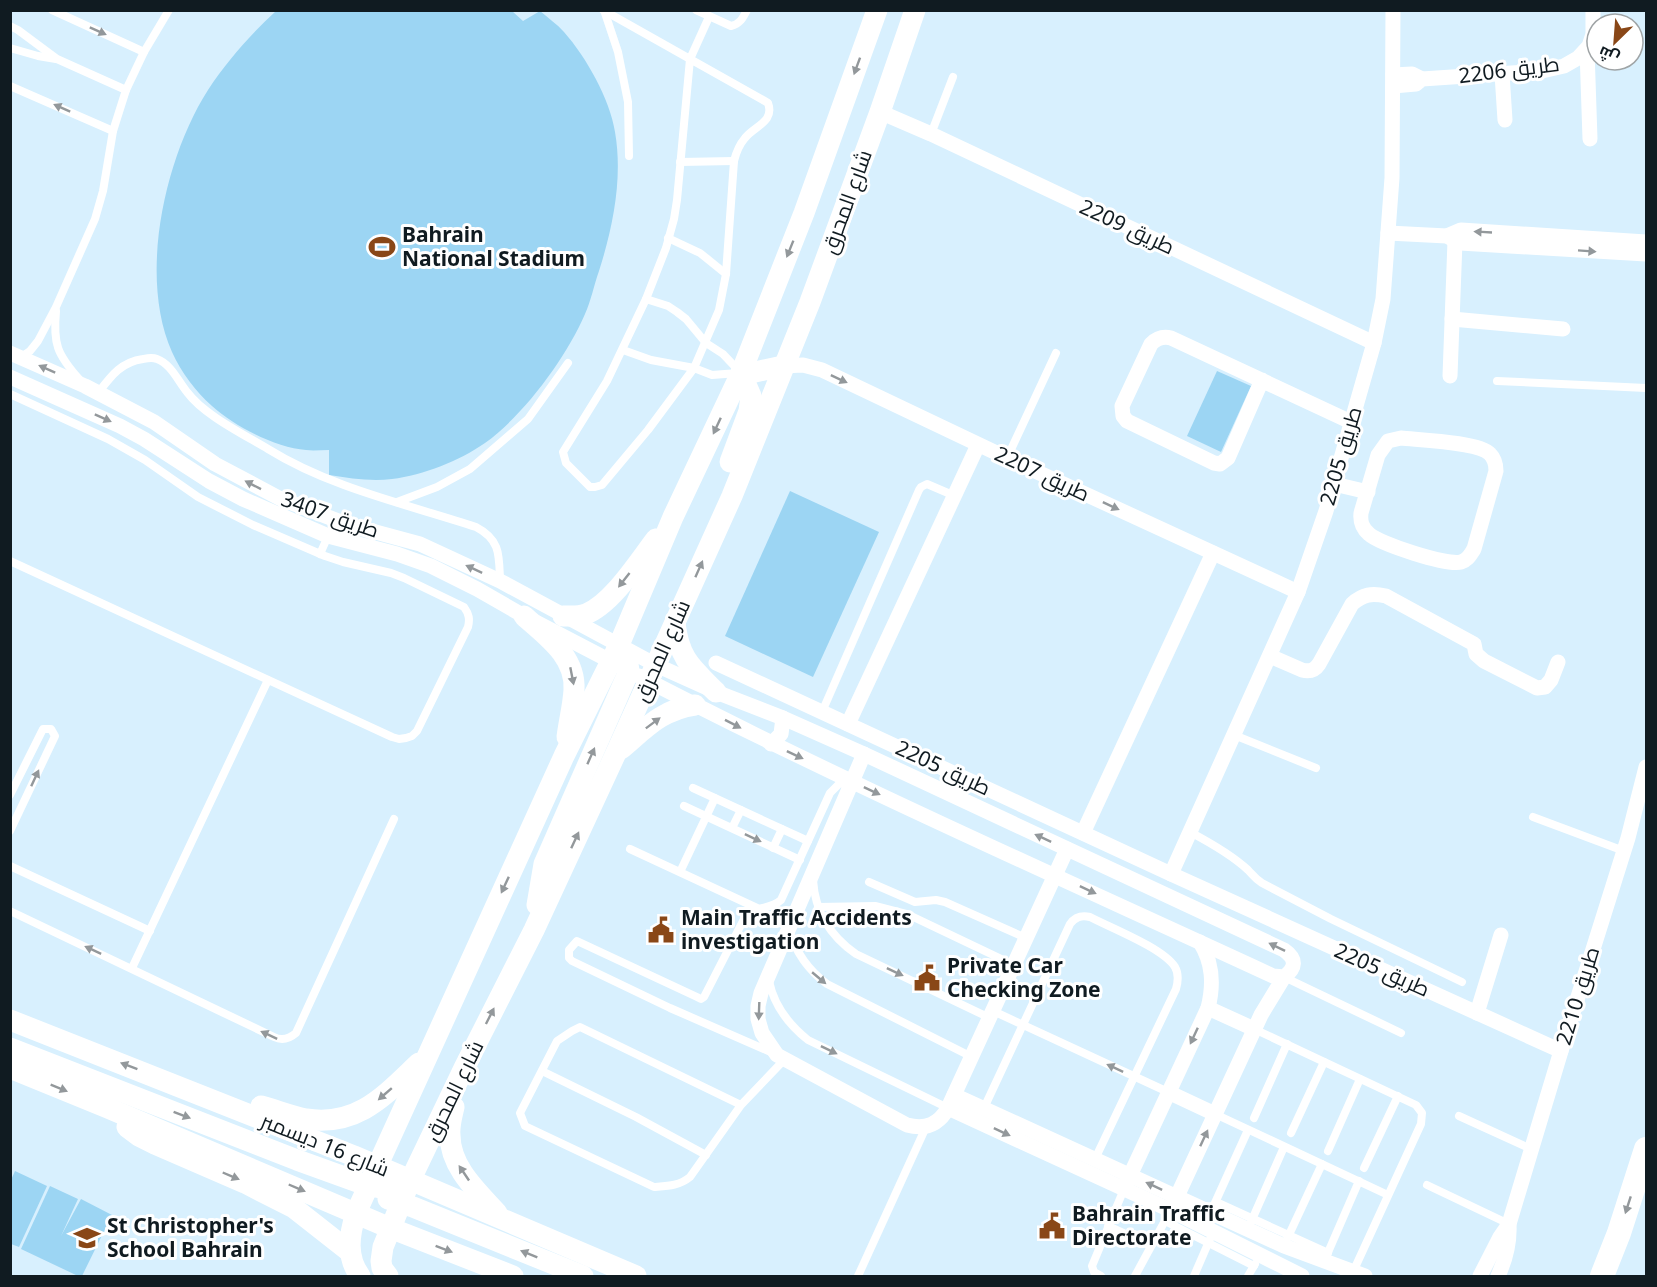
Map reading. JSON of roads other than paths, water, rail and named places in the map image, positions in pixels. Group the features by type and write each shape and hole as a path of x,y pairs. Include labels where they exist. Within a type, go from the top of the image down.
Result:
{"main road":[{"name":"شارع المحرق","path":"360,1276 351,1260 350,1252 351,1233 356,1213 564,756 619,659 673,517 741,372 804,213 877,10"},
{"name":"شارع المحرق","path":"388,1276 382,1268 383,1247 410,1181 534,930 732,496 810,302 915,10"},
{"path":"732,496 728,472 749,411 751,396 741,372 755,372 783,366"},
{"path":"563,616 585,615 598,608 609,598 673,517"},
{"path":"524,616 563,654 573,676 574,688 564,756"},
{"path":"675,623 678,644 685,658 716,692"},
{"path":"534,930 544,864 619,659"},
{"path":"616,753 651,723 671,710 695,705"},
{"name":"شارع 16 ديسمبر","path":"10,1020 378,1166 636,1276"},
{"path":"10,1048 369,1186 381,1188 410,1181"},
{"path":"156,1076 305,1118 323,1120 342,1118 370,1106 384,1096 428,1054"},
{"path":"10,1068 390,1228 513,1276"},
{"path":"464,1068 449,1133 453,1156 465,1176 501,1218"},
{"path":"108,1108 129,1129 155,1144 245,1183 294,1208 350,1252"},
{"path":"1602,1276 1647,1149"},
{"path":"356,1213 371,1201 379,1198 401,1203 583,1276"},
{"path":"1619,1233 1621,1276"}],"street":[{"name":"طريق 2205","path":"1171,874 1298,592 1318,537 1374,343 1383,299 1392,178 1393,10"},
{"name":"طريق 2206","path":"1393,81 1412,74 1422,80 1553,69 1571,62 1585,52"},
{"path":"1588,72 1590,139"},
{"path":"1502,74 1505,120"},
{"name":"طريق 2209","path":"880,112 1374,343"},
{"path":"1388,233 1451,239 1461,231 1512,240 1614,246 1647,254"},
{"path":"1450,376 1451,239"},
{"path":"1614,246 1647,242"},
{"path":"1452,319 1563,329"},
{"path":"1262,380 1228,458 1220,464 1127,421 1122,412 1122,406 1151,344 1160,338 1171,338 1262,380 1351,422"},
{"name":"طريق 3407","path":"15,355 92,390 154,422 214,464 279,498 334,519 420,544 500,581 563,616 619,659 652,673"},
{"name":"طريق 2207","path":"783,366 803,365 822,370 978,445 1298,592"},
{"name":"طريق 3407","path":"10,377 120,426 144,439 208,482 243,499 328,536 397,554 431,566 524,616 652,673"},
{"path":"1395,439 1478,447 1490,453 1495,461 1496,471 1473,549 1470,557 1464,561 1453,563 1442,561 1385,543 1371,536 1363,528 1360,520 1368,492 1378,455 1388,441 1395,439"},
{"path":"848,724 978,445"},
{"path":"1334,484 1368,492"},
{"path":"328,536 334,519"},
{"path":"1083,833 1213,553"},
{"path":"1270,656 1302,670 1315,669 1352,604 1366,595 1376,594 1386,596 1474,644 1476,654 1484,661 1537,688 1545,687 1551,680 1558,662"},
{"name":"طريق 2205","path":"716,663 1171,874 1561,1051"},
{"path":"652,673 716,692 783,718 1291,955 1294,963 1290,972 1267,1002 1171,1209"},
{"path":"652,673 695,705 771,744 1273,976 1284,977"},
{"path":"771,744 782,734 783,718"},
{"path":"864,754 761,993 758,1019 762,1033 780,1057 907,1125 916,1128 926,1127 936,1123 943,1116 1067,849"},
{"name":"طريق 2210","path":"1509,1224 1647,768"},
{"path":"1477,1013 1501,935"},
{"path":"1127,1182 1208,1008 1212,974 1206,951 1200,942"},
{"path":"1208,1008 1254,1029"},
{"path":"1168,1092 1215,1114"},
{"path":"951,1101 984,1108 1036,1140 1095,1159 1211,1238 1257,1261 1294,1275"},
{"path":"951,1101 1127,1182"},
{"path":"1171,1209 1214,1207 1250,1224 1269,1239 1287,1241 1359,1274"},
{"path":"1480,1276 1509,1224"},
{"path":"1498,1276 1509,1244 1509,1224"},
{"path":"1257,1261 1269,1239"}],"lane":[{"path":"52,10 144,52"},
{"path":"15,355 35,346 56,307 95,219 103,191 113,131 126,90 144,52 170,10"},
{"path":"696,10 731,26 742,20 747,10"},
{"path":"604,12 690,59 768,103 770,108 768,117 746,137 734,161 726,274 719,310 706,343 694,368 648,430 602,484 590,487 566,463 563,452 595,402 623,350 646,299 668,238 677,200 690,59 707,16"},
{"path":"604,12 618,52 628,102 629,156"},
{"path":"10,26 57,59 126,90"},
{"path":"10,48 57,59"},
{"path":"931,134 953,78"},
{"path":"10,86 113,131"},
{"path":"680,162 734,161"},
{"path":"668,238 700,253 726,274"},
{"path":"646,299 668,306 677,312 706,343 723,354 741,372"},
{"path":"56,307 54,332 58,352 66,364 92,390 127,363 134,360 158,359 170,369 189,395 203,408 271,451 334,481 482,530 491,538 499,551 500,581"},
{"path":"623,350 651,360 694,368 712,375 741,372"},
{"path":"1007,458 1056,353"},
{"path":"397,502 437,487 470,469 528,419 568,363"},
{"path":"1497,381 1647,388"},
{"path":"10,394 126,448 179,485 216,507 320,554 391,573 422,585 464,608 470,620 417,730 412,736 399,739 10,561"},
{"path":"822,712 921,487 927,484 955,496"},
{"path":"320,554 328,536"},
{"path":"132,968 268,680"},
{"path":"10,795 41,732 43,729 51,729 54,732 54,740 10,831"},
{"path":"1234,735 1316,768"},
{"path":"741,1105 580,1027 557,1041 520,1113 525,1126 654,1187 682,1183 690,1178 741,1105 780,1057 572,962 568,953 577,941 701,999 706,994 747,914 781,900 830,793 839,784 851,782"},
{"path":"693,788 808,841"},
{"path":"680,872 715,798"},
{"path":"684,806 800,860"},
{"path":"732,828 741,810"},
{"path":"1533,817 1624,850"},
{"path":"10,911 278,1039 288,1039 296,1033 309,1008 394,819"},
{"path":"773,848 782,829"},
{"path":"1190,832 1207,841 1249,871 1254,879 1331,920 1462,981"},
{"path":"630,849 757,908"},
{"path":"10,866 150,931"},
{"path":"814,870 813,882 823,919 837,939 856,954 991,1014 1023,1025 1168,1092"},
{"path":"869,882 915,902 936,900 945,902 1026,938"},
{"path":"818,907 876,906 895,910 1014,965"},
{"path":"984,1108 1072,920 1081,916 1090,917 1159,951 1177,972 1178,984 1095,1159"},
{"path":"788,929 796,951 826,984 972,1057"},
{"path":"768,976 781,1013 808,1040 951,1101"},
{"path":"1284,977 1401,1033"},
{"path":"1254,1029 1398,1096 1416,1105 1422,1113 1422,1119 1388,1195 1359,1274"},
{"path":"1254,1118 1287,1044"},
{"path":"1291,1133 1324,1062"},
{"path":"542,1071 636,1117 706,1155"},
{"path":"1328,1150 1360,1079"},
{"path":"1364,1168 1398,1096"},
{"path":"1215,1114 1388,1195"},
{"path":"1459,1116 1532,1149"},
{"path":"858,1276 926,1127"},
{"path":"1214,1207 1248,1130"},
{"path":"1284,1146 1250,1224 1287,1241 1322,1164"},
{"path":"1326,1257 1359,1181"},
{"path":"1101,1276 1094,1272 1092,1266 1127,1182"},
{"path":"1427,1185 1509,1224"},
{"path":"1135,1276 1171,1209"},
{"path":"1108,1226 1151,1246"},
{"path":"1194,1276 1211,1238"},
{"path":"1248,1276 1257,1261"}],"place":[{"name":"Bahrain National Stadium","path":"382,247"},
{"name":"Main Traffic Accidents investigation","path":"661,930"},
{"name":"Private Car Checking Zone","path":"927,978"},
{"name":"Bahrain Traffic Directorate","path":"1052,1226"},
{"name":"St Christopher's School Bahrain","path":"87,1238"}]}
